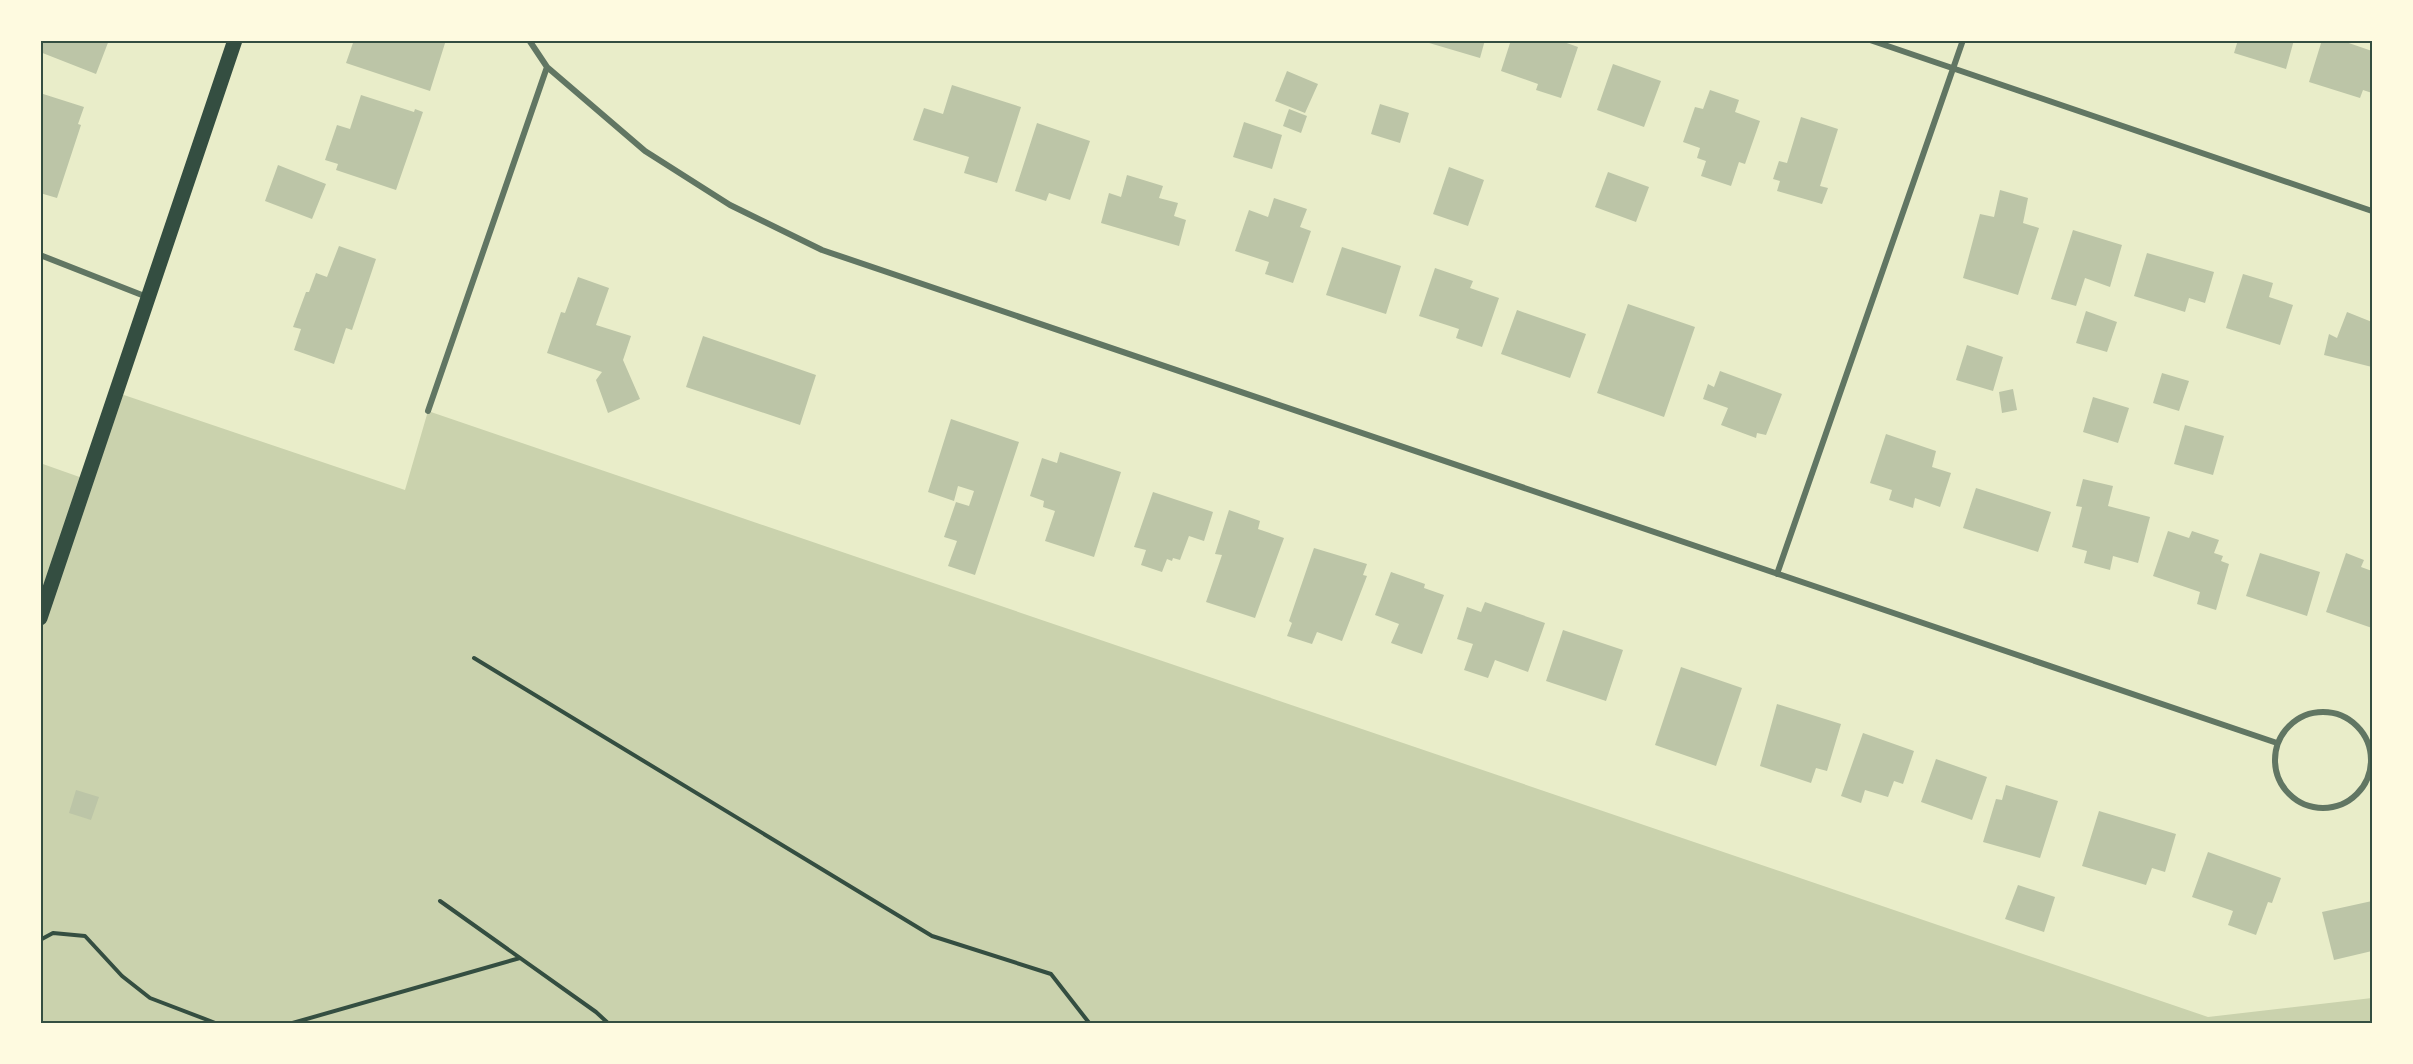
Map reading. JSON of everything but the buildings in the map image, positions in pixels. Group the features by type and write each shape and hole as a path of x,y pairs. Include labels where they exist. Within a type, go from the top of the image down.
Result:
{"main road":[{"path":"40,618 150,298 235,40"}],"street":[{"path":"529,40 547,67 645,151 730,205 822,250 2277,743"},
{"path":"1870,40 2373,211"},
{"path":"1777,574 1963,40"},
{"path":"428,411 547,67"},
{"path":"40,255 150,298"},
{"path":"2314,713 2330,713 2346,718 2359,728 2368,742 2371,759 2369,775 2362,788 2351,799 2330,807 2307,805 2294,798 2283,787 2274,759 2277,743 2286,729 2298,718 2314,713"}],"path":[{"path":"474,658 932,936 1051,974 1090,1023"},
{"path":"440,901 609,1023"},
{"path":"40,940 53,933 86,936 122,976 150,998 218,1023"},
{"path":"290,1023 520,958"}],"green space":[{"path":"118,393 405,490 428,411 2208,1017 2372,998 2372,1023 41,1023 40,463 88,480"}]}
